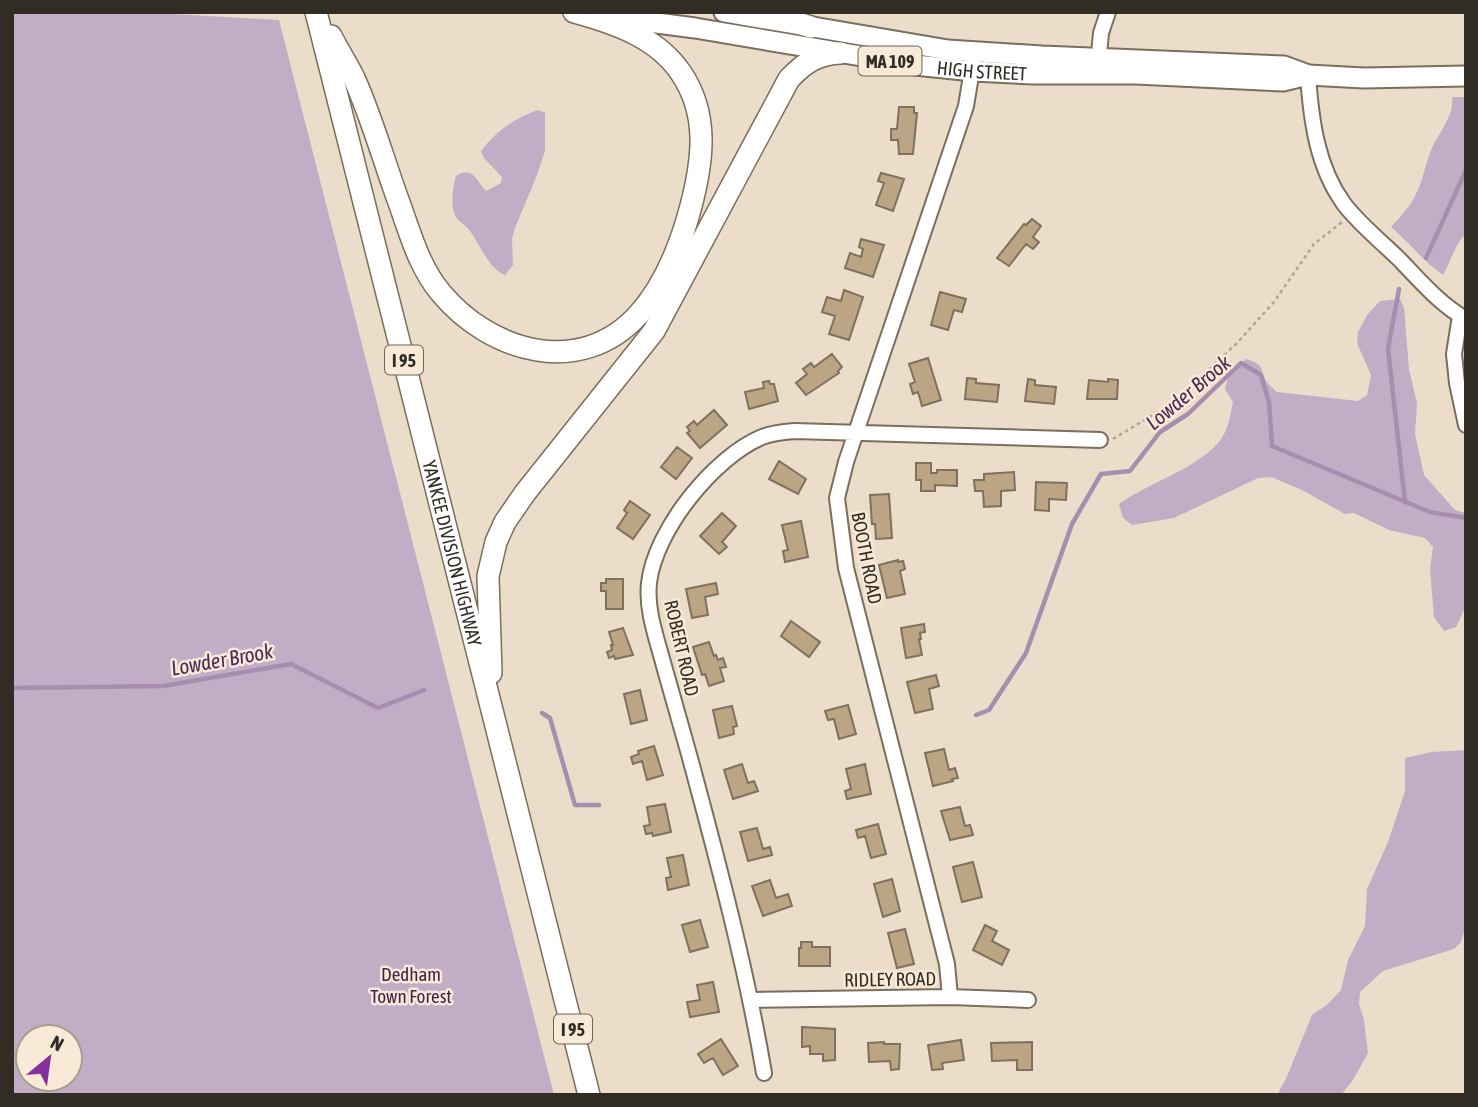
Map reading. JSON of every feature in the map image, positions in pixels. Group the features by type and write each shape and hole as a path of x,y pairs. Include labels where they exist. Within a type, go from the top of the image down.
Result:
{"highway":[{"path":"317,12 354,79 420,257 432,281 456,309 493,337 526,349 549,352 581,348 610,337 637,317 652,300 680,242 702,155 702,131 697,108 688,85 674,63 656,46 634,33 609,22 574,12"},
{"name":"YANKEE DIVISION HIGHWAY","path":"317,12 590,1095"},
{"path":"762,12 811,27"},
{"path":"492,707 488,576 496,542 505,522 654,331 789,79 801,66 815,57 841,53"}],"main road":[{"name":"HIGH STREET","path":"574,12 695,28 841,53 1209,70 1284,66 1308,75 1364,78 1466,76"},
{"name":"HIGH STREET","path":"724,12 919,46 974,61"}],"street":[{"path":"1098,66 1101,33 1108,12"},
{"name":"BOOTH ROAD","path":"950,997 947,964 846,568 837,498 856,433 966,106 974,61"},
{"path":"1308,75 1311,109 1321,161 1332,186 1353,214 1445,305 1463,317 1454,354 1466,425"},
{"name":"ROBERT ROAD","path":"764,1073 752,1000 651,617 649,584 655,555 673,523 705,479 740,448 765,435 793,431 1100,440"},
{"name":"RIDLEY ROAD","path":"752,1000 950,997 1028,1000"}],"path":[{"path":"1100,440 1114,439 1176,401 1236,344 1274,302 1314,244 1353,214"}],"green space":[{"name":"Dedham Town Forest","path":"12,12 138,12 279,20 554,1095 12,1095"},
{"path":"1452,97 1466,97 1466,234 1456,247 1443,275 1391,227 1418,191 1432,148 1449,117"},
{"path":"538,110 545,113 545,151 515,228 512,239 513,265 505,275 489,262 470,231 453,211 456,176 470,173 486,191 501,183 502,177 481,151 506,126"},
{"path":"1400,299 1404,308 1409,369 1417,403 1415,434 1424,475 1455,510 1466,513 1466,606 1456,627 1444,631 1434,617 1430,569 1433,547 1425,538 1389,530 1354,513 1345,514 1302,490 1271,477 1258,478 1174,518 1132,525 1123,518 1119,504 1184,469 1218,443 1228,424 1233,402 1225,389 1229,374 1246,359 1260,366 1266,381 1277,392 1358,401 1367,395 1371,375 1357,343 1358,332 1367,315 1380,301"},
{"path":"1466,750 1466,925 1461,942 1454,949 1383,971 1360,992 1359,1004 1368,1053 1341,1095 1277,1095 1312,1015 1328,1004 1341,990 1348,960 1365,926 1367,889 1388,842 1405,791 1405,758 1432,752"}],"building":[{"path":"899,107 914,107 914,113 917,113 913,154 899,154 898,140 891,140 891,129 897,129"},
{"path":"881,173 904,179 893,211 876,205 884,183 878,181"},
{"path":"1032,219 1041,226 1033,237 1039,242 1033,249 1026,244 1009,266 997,258 1024,224"},
{"path":"861,239 884,245 873,277 845,268 850,253 861,257"},
{"path":"844,290 863,297 849,340 829,334 835,316 822,312 827,297 841,301"},
{"path":"940,292 966,299 962,312 954,310 948,330 931,325"},
{"path":"832,354 842,367 839,373 806,395 796,383 807,374 803,369 811,363 814,367"},
{"path":"928,358 941,400 922,406 918,392 913,394 910,384 915,382 909,364"},
{"path":"967,378 976,379 976,383 999,385 997,402 965,399"},
{"path":"1028,379 1035,380 1035,385 1056,387 1054,404 1025,401"},
{"path":"1108,379 1118,380 1117,399 1087,399 1089,380 1108,382"},
{"path":"763,382 774,384 778,401 749,409 745,392 764,388"},
{"path":"714,410 727,425 700,448 687,433 690,431 687,427 694,421 697,425"},
{"path":"677,447 692,458 676,479 661,467"},
{"path":"779,461 806,479 798,494 769,479"},
{"path":"916,463 931,463 931,473 937,473 937,470 957,470 957,486 935,485 935,491 921,491 921,480 916,480"},
{"path":"1014,472 1015,490 1001,491 1001,506 984,507 983,491 975,491 974,480 984,480 984,474"},
{"path":"1036,482 1067,483 1066,500 1049,499 1049,511 1035,510"},
{"path":"889,494 892,538 876,539 870,495"},
{"path":"630,501 650,515 633,539 617,528 627,513 624,510"},
{"path":"722,513 736,526 722,542 727,547 719,554 700,536"},
{"path":"801,521 808,557 785,562 783,551 788,550 782,525"},
{"path":"903,561 905,569 900,571 905,594 887,598 879,565"},
{"path":"606,579 623,579 623,609 606,609 606,591 601,591 601,583 606,583"},
{"path":"716,583 718,594 705,597 708,615 692,618 686,589"},
{"path":"791,621 820,642 809,657 781,636"},
{"path":"924,624 925,632 920,633 919,639 922,655 906,658 901,628"},
{"path":"623,628 633,655 609,658 607,652 612,650 613,645 609,632"},
{"path":"709,642 714,656 716,655 718,660 723,658 726,667 720,668 724,681 709,686 705,674 702,675 693,647"},
{"path":"936,675 939,686 929,689 933,709 915,713 907,682"},
{"path":"640,690 647,720 631,724 624,694"},
{"path":"848,705 856,734 839,739 834,719 828,720 825,711"},
{"path":"732,706 737,726 733,727 734,734 719,738 713,710"},
{"path":"654,746 663,775 647,780 642,761 633,764 631,757 639,754 638,751"},
{"path":"944,749 949,770 955,768 958,778 933,786 925,753"},
{"path":"742,764 748,783 754,781 758,791 733,799 724,770"},
{"path":"865,764 871,794 847,799 845,791 851,789 846,769"},
{"path":"665,804 671,832 653,836 652,833 646,834 644,826 650,825 647,807"},
{"path":"960,807 965,826 970,825 973,835 950,840 941,811"},
{"path":"878,824 886,854 871,858 865,836 858,838 856,830"},
{"path":"757,828 763,849 770,847 772,855 748,861 740,832"},
{"path":"683,855 689,885 668,890 666,878 671,877 667,858"},
{"path":"973,862 982,897 962,902 953,867"},
{"path":"892,879 900,911 883,917 874,884"},
{"path":"770,880 776,898 788,894 792,906 763,916 752,886"},
{"path":"700,920 708,947 690,952 682,925"},
{"path":"985,925 997,931 992,941 1009,950 1002,965 973,950"},
{"path":"905,929 914,964 897,968 888,933"},
{"path":"801,942 812,942 812,947 830,947 830,966 799,966"},
{"path":"713,982 719,1012 690,1017 687,1002 700,1000 697,985"},
{"path":"802,1027 835,1029 835,1060 823,1061 823,1054 810,1054 810,1046 802,1047"},
{"path":"721,1039 738,1066 723,1075 713,1058 704,1063 698,1054"},
{"path":"961,1040 964,1060 942,1063 943,1069 932,1070 928,1045"},
{"path":"1032,1042 1032,1070 1017,1070 1017,1060 992,1061 991,1043"},
{"path":"868,1043 900,1044 899,1069 891,1070 890,1061 869,1062"}],"waterway":[{"path":"1426,258 1466,170"},
{"path":"1399,289 1388,349 1405,502"},
{"name":"Lowder Brook","path":"976,715 989,710 1026,653 1072,524 1101,474 1130,471 1160,432 1188,414 1241,363 1261,375 1269,402 1272,446 1430,512 1466,518"},
{"name":"Lowder Brook","path":"12,688 163,686 291,664 378,708 424,690"},
{"name":"Lowder Brook","path":"542,713 550,718 575,805 599,805"}]}
